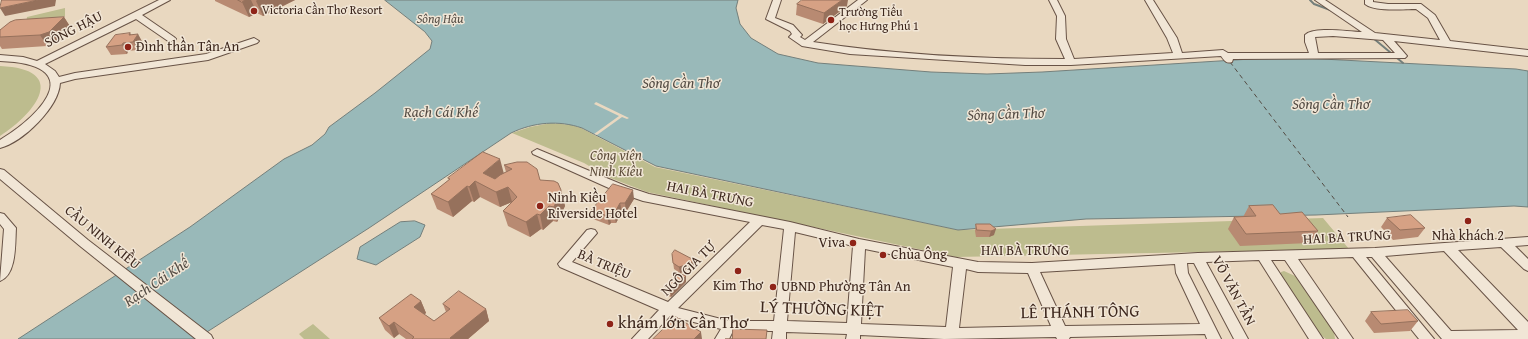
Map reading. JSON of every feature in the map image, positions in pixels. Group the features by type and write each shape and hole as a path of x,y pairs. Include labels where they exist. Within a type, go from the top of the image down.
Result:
{"street":[{"name":"SÔNG HẬU","path":"38,64 166,0"},
{"path":"777,0 770,19 792,28 797,35 794,37 805,44 850,51 897,55 1025,62 1071,62 1224,53 1227,58 1314,55 1402,56 1386,37"},
{"path":"805,44 863,0"},
{"path":"1053,0 1061,16 1061,39 1071,62"},
{"path":"1149,0 1164,23 1173,40 1175,51 1179,55"},
{"path":"1319,0 1370,35"},
{"path":"1369,0 1369,4 1386,7 1418,6 1432,17 1446,43"},
{"path":"136,15 171,39"},
{"path":"1314,55 1310,42 1310,35 1333,32 1528,53"},
{"path":"56,81 75,76 208,57 254,41"},
{"path":"0,58 18,59 38,64 51,72 56,81 55,92 43,112 29,126 0,145"},
{"name":"HAI BÀ TRƯNG","path":"537,152 624,190 647,198 790,226 859,243 960,262 978,267 1032,268 1198,258 1356,253 1528,241"},
{"name":"CẦU NINH KIỀU","path":"0,173 84,243 206,339"},
{"path":"0,217 10,228 6,269 0,276"},
{"name":"NGÔ GIA TỰ","path":"640,339 759,220"},
{"path":"779,333 790,226"},
{"name":"BÀ TRIỆU","path":"591,234 564,264 664,306 669,311"},
{"path":"1503,242 1528,266"},
{"path":"853,334 859,243"},
{"path":"1446,246 1528,331"},
{"path":"1375,252 1449,338 1528,335"},
{"path":"1356,253 1427,339"},
{"path":"1289,256 1346,339"},
{"path":"1263,257 1316,339"},
{"name":"VÕ VĂN TẦN","path":"1198,258 1240,339"},
{"path":"1180,259 1182,273 1211,334"},
{"path":"952,336 960,262"},
{"path":"1032,268 1062,335"},
{"name":"LÝ THƯỜNG KIỆT","path":"669,311 729,326 779,333 952,336"},
{"path":"722,339 729,326"},
{"name":"LÊ THÁNH TÔNG","path":"952,336 1211,334"}],"green space":[{"path":"65,8 65,16 26,24 27,17"},
{"path":"0,66 22,69 35,75 40,83 40,94 34,105 25,116 0,136"},
{"name":"Công viên Ninh Kiều","path":"551,123 571,125 581,128 655,167 958,230 1323,218 1349,249 956,257 647,192 608,177 584,163 512,133 530,127"},
{"path":"1284,271 1295,276 1334,332 1335,339 1326,339 1317,332 1280,276 1281,272"},
{"path":"313,324 330,339 304,339 299,334"}],"water":[{"name":"Sông Cần Thơ","path":"385,0 738,0 736,8 740,24 751,38 778,54 818,63 931,72 987,74 1042,72 1283,57 1516,69 1528,71 1528,207 1514,206 1316,215 1086,219 958,230 656,166 582,128 573,125 546,123 529,126 511,133 369,228 196,339 18,339 190,227 284,159 312,145 325,134 329,127 375,93 430,49 432,41 425,32"},
{"path":"415,221 425,225 420,237 376,265 357,259 360,247 400,222"}],"pier":[{"path":"596,102 629,118 627,119 622,117 597,135 594,134 619,116 594,104"}],"building":[{"path":"2,0 38,0 0,8"},
{"path":"802,0 842,0 824,13 797,4"},
{"path":"64,17 49,32 40,35 0,37 0,30 15,20"},
{"path":"130,33 129,35 138,34 133,42 106,47 115,35"},
{"path":"483,152 500,159 483,173 495,179 512,169 504,165 517,162 527,162 537,169 540,180 554,181 558,183 561,190 554,207 549,206 540,215 537,214 526,222 503,211 517,197 508,187 496,192 475,181 448,202 431,194 450,179 448,178"},
{"path":"613,184 633,190 625,203 620,203 614,214 609,214 607,216 592,210"},
{"path":"1273,205 1280,214 1302,212 1318,231 1246,234 1234,217 1256,216 1249,206"},
{"path":"1411,215 1425,228 1400,230 1387,218"},
{"path":"976,224 990,224 996,229 991,231 977,230"},
{"path":"675,250 694,260 689,264 679,267 673,263 672,254"},
{"path":"679,273 686,276 670,291 665,288"},
{"path":"459,291 486,309 450,338 451,339 412,339 414,337 394,322 389,326 379,318 411,294 421,301 414,307 434,321 450,309 443,304"},
{"path":"1408,310 1418,321 1381,324 1371,312"},
{"path":"676,317 701,332 694,339 653,339"},
{"path":"733,329 767,330 766,339 732,339"}],"waterway":[{"path":"1310,0 1314,4 1333,11"},
{"path":"1373,38 1403,63"}],"ferry route":[{"path":"1230,62 1348,217"}],"place":[{"name":"Victoria Cần Thơ Resort","path":"254,11"},
{"name":"Trường Tiểu học Hưng Phú 1","path":"831,20"},
{"name":"Đình thần Tân An","path":"128,47"},
{"name":"Ninh Kiều Riverside Hotel","path":"540,206"},
{"name":"Nhà khách 2","path":"1468,221"},
{"name":"Viva","path":"853,243"},
{"name":"Chùa Ông","path":"883,255"},
{"name":"Kim Thơ","path":"738,271"},
{"name":"UBND Phường Tân An","path":"773,287"},
{"name":"khám lớn Cần Thơ","path":"610,324"}],"water label":[{"name":"Sông Hậu","path":"440,20"},
{"name":"Rạch Cái Khế","path":"441,113"},
{"name":"Rạch Cái Khế","path":"157,283"}]}
